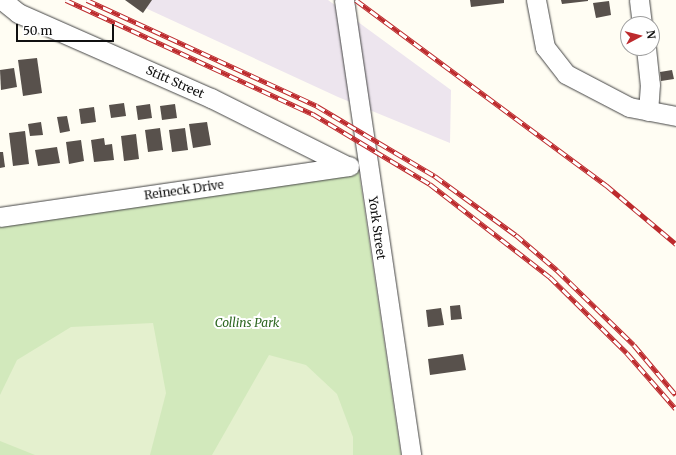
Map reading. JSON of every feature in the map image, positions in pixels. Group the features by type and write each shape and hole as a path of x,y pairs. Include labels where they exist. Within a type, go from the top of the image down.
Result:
{"street":[{"name":"Stitt Street","path":"2,0 9,15 211,98 347,166"},
{"name":"York Street","path":"344,0 411,455"},
{"path":"536,0 545,47 566,74 629,107 676,116"},
{"path":"638,0 641,16"},
{"path":"647,56 650,84 648,111"},
{"name":"Reineck Drive","path":"0,217 368,163"}],"shaded area":[{"path":"128,0 328,0 451,90 450,143 338,97"}],"green space":[{"name":"Collins Park","path":"359,172 401,455 0,455 0,226"},
{"path":"153,323 166,393 150,455 35,455 0,441 0,395 17,360 71,327"},
{"path":"269,355 306,365 337,394 353,437 353,455 212,455"}],"building":[{"path":"125,0 152,0 143,13"},
{"path":"470,0 504,0 504,3 471,7"},
{"path":"561,0 588,0 588,1 562,4"},
{"path":"609,1 611,15 596,18 593,3"},
{"path":"37,58 42,93 23,96 18,60"},
{"path":"14,68 17,87 1,90 0,70"},
{"path":"672,70 674,79 661,81 660,72"},
{"path":"124,103 126,116 111,118 109,105"},
{"path":"150,104 152,118 138,120 136,106"},
{"path":"175,104 177,118 162,120 160,106"},
{"path":"94,107 96,122 81,124 79,109"},
{"path":"67,116 70,131 60,133 57,117"},
{"path":"41,122 43,135 30,136 28,124"},
{"path":"207,122 211,145 193,148 189,124"},
{"path":"160,128 163,150 148,152 145,130"},
{"path":"185,128 188,150 172,152 169,130"},
{"path":"25,131 29,164 13,166 9,133"},
{"path":"136,134 139,159 124,161 121,136"},
{"path":"104,138 105,145 112,144 114,160 94,162 91,140"},
{"path":"81,140 84,161 69,164 66,142"},
{"path":"57,147 60,163 38,166 35,150"},
{"path":"0,152 3,152 5,167 0,168"},
{"path":"460,305 462,319 451,320 450,306"},
{"path":"441,308 444,325 428,327 426,310"},
{"path":"463,354 466,370 430,375 428,359"}],"railway":[{"path":"66,0 313,114 430,184 550,277 627,353 676,409"},
{"path":"87,0 317,106 435,176 516,235 557,270 634,345 676,395"},
{"path":"356,0 606,185 676,244"}]}
